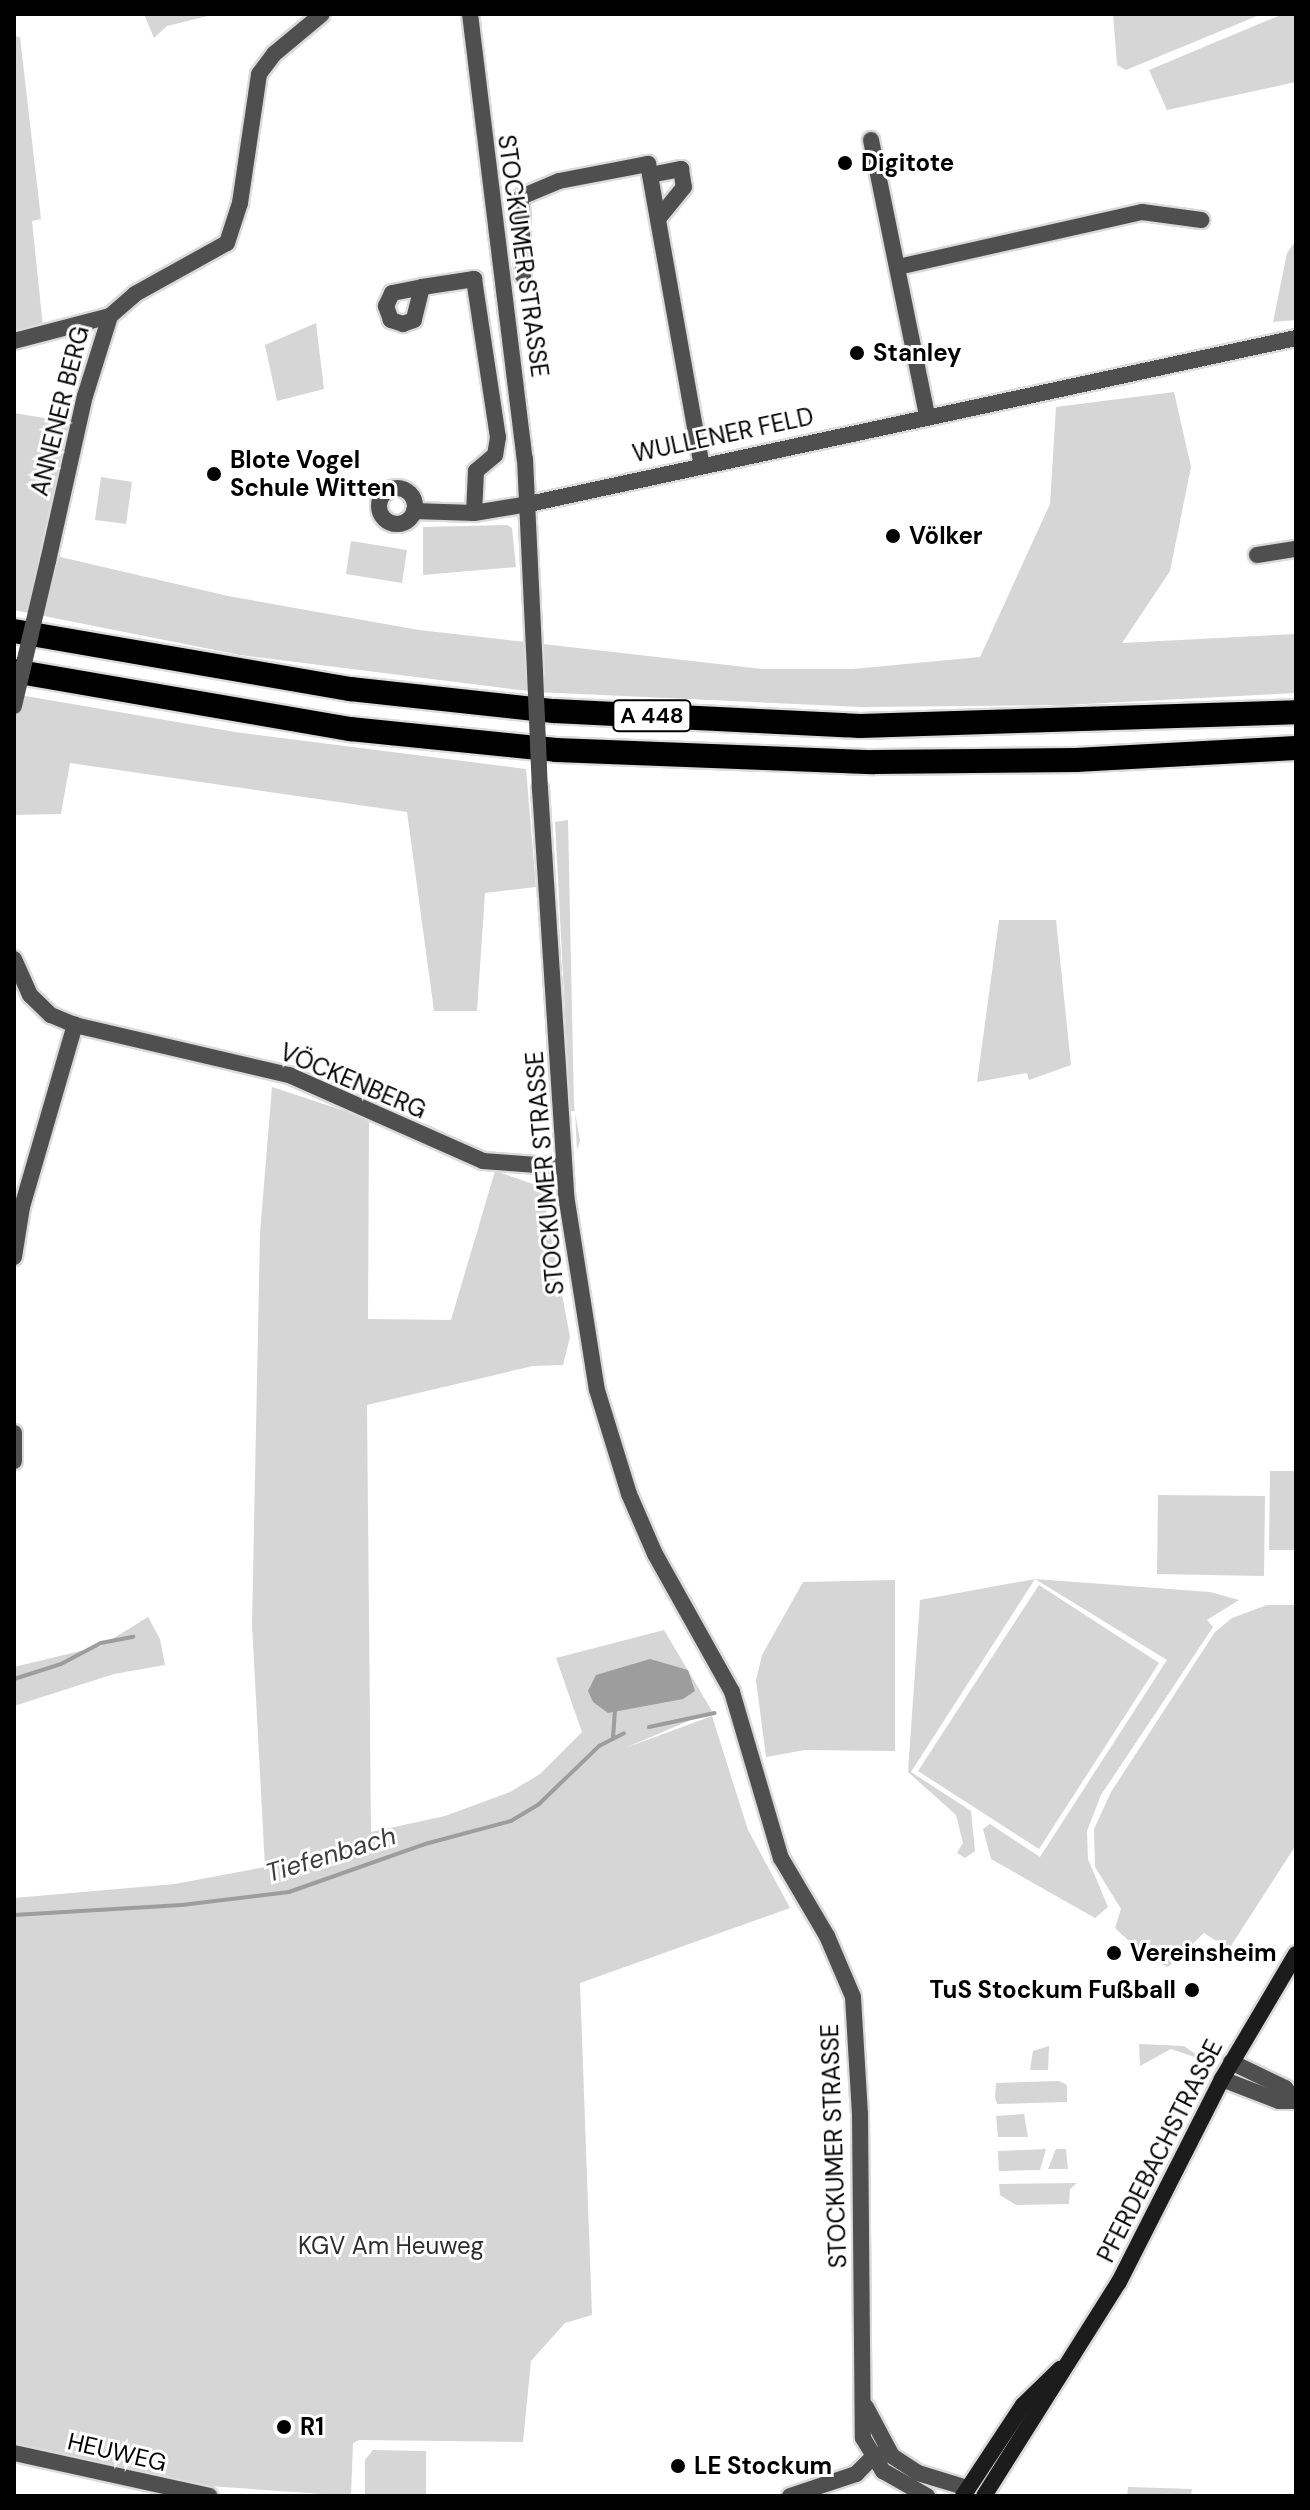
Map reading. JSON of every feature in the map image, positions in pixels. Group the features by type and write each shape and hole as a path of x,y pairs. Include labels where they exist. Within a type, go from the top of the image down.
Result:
{"highway":[{"name":"A 448","path":"14,631 350,689 554,711 860,726 1296,712"},
{"name":"A 448","path":"14,671 335,726 556,750 874,762 1076,760 1296,748"}],"main road":[{"name":"PFERDEBACHSTRASSE","path":"984,2496 1061,2368 1119,2282 1231,2062 1296,1954"},
{"name":"PFERDEBACHSTRASSE","path":"967,2493 1023,2405 1061,2368"}],"street":[{"name":"ANNENER BERG","path":"14,341 110,316 135,294 227,243 240,203 259,74 274,54 322,14"},
{"name":"STOCKUMER STRASSE","path":"470,14 529,504 540,789 564,1167 585,1330 629,1494 674,1594 732,1692 781,1858 827,1936 853,1997 860,2098 863,2438 873,2461"},
{"path":"871,140 927,416"},
{"path":"523,276 519,213 526,193 559,181 648,164 701,463"},
{"path":"650,175 681,169 684,187 658,219"},
{"path":"898,267 1142,212 1201,220"},
{"path":"422,287 474,279 498,442 495,455 476,471 474,513"},
{"name":"ANNENER BERG","path":"14,706 85,396 110,316"},
{"name":"WULLENER FELD","path":"529,504 701,463 1296,338"},
{"path":"414,511 474,513 529,504"},
{"path":"1257,555 1296,549"},
{"name":"VÖCKENBERG","path":"14,959 30,995 51,1015 75,1025 289,1075 483,1161 564,1167"},
{"path":"14,1257 22,1207 75,1025"},
{"path":"14,1433 14,1461"},
{"path":"1231,2062 1285,2088 1296,2101"},
{"path":"1222,2079 1279,2101 1296,2101"},
{"name":"STOCKUMER STRASSE","path":"865,2406 881,2442 906,2467 967,2493"},
{"path":"790,2496 856,2474 873,2461 881,2442"},
{"name":"HEUWEG","path":"14,2453 209,2496"},
{"path":"873,2461 927,2496"}],"green space":[{"path":"144,14 216,14 167,26 154,38"},
{"path":"1113,14 1262,14 1126,70 1117,65"},
{"path":"1283,14 1296,14 1296,82 1167,110 1149,70"},
{"path":"14,36 20,37 41,219 32,221 43,327 14,334"},
{"path":"1296,240 1296,320 1273,322 1287,253"},
{"path":"316,323 324,389 277,401 265,345"},
{"path":"1174,392 1191,467 1170,571 1122,643 1296,634 1296,693 1066,705 862,707 537,692 240,655 14,610 14,413 75,423 56,556 228,596 419,630 762,669 853,669 980,657 1050,504 1056,407"},
{"path":"101,477 132,482 126,524 95,520"},
{"path":"507,525 512,528 516,567 423,575 423,527"},
{"path":"351,541 407,550 402,583 346,574"},
{"path":"14,694 235,732 526,769 536,887 485,893 477,1011 434,1011 407,812 70,763 61,814 14,815"},
{"path":"568,820 575,1111 570,1111 555,822"},
{"path":"999,920 1056,920 1071,1065 1029,1080 1027,1073 977,1082"},
{"name":"KGV Am Heuweg","path":"272,1087 369,1119 368,1319 451,1320 495,1171 542,1187 570,1337 563,1365 533,1366 367,1405 371,1832 445,1816 510,1792 540,1774 582,1732 556,1658 664,1630 712,1711 625,1748 712,1716 748,1830 790,1908 580,1983 592,2315 565,2323 531,2361 523,2442 359,2440 353,2443 351,2496 194,2485 14,2445 14,1898 175,1884 265,1867 252,1624 260,1233"},
{"path":"575,1112 580,1141 577,1150"},
{"path":"1270,1471 1296,1471 1296,1550 1269,1550"},
{"path":"1158,1495 1265,1496 1264,1576 1157,1574"},
{"path":"1035,1579 1210,1592 1239,1600 1207,1620 1213,1627 1101,1795 1087,1831 1088,1859 1108,1907 1095,1918 991,1859 983,1829 990,1824 1040,1857 1167,1660"},
{"path":"1035,1579 911,1772 971,1811 975,1851 965,1858 957,1853 963,1843 956,1815 908,1772 920,1600"},
{"path":"895,1580 895,1751 805,1750 766,1757 756,1680 762,1655 803,1582"},
{"path":"1039,1585 1159,1663 1039,1849 918,1771"},
{"path":"1267,1605 1296,1605 1296,1845 1229,1949 1204,1933 1168,1967 1147,1958 1115,1928 1121,1909 1095,1867 1094,1829 1111,1792 1215,1632 1232,1618"},
{"path":"148,1617 160,1639 165,1665 114,1674 14,1706 14,1667 101,1646"},
{"path":"1139,2044 1184,2046 1206,2061 1171,2049 1140,2066"},
{"path":"1049,2046 1048,2070 1030,2070 1033,2051"},
{"path":"1059,2081 1067,2085 1067,2102 997,2104 995,2098 996,2083"},
{"path":"1024,2114 1028,2137 998,2137 996,2116"},
{"path":"1046,2149 1040,2170 999,2171 998,2151"},
{"path":"1056,2149 1066,2149 1068,2169 1048,2169"},
{"path":"1077,2183 1070,2189 1069,2204 1016,2205 1000,2195 999,2184"},
{"path":"373,2450 426,2451 426,2496 365,2496 365,2460"},
{"path":"1128,2487 1192,2489 1191,2496 1127,2496"}],"shaded area":[{"path":"650,1659 688,1670 695,1691 683,1699 608,1713 593,1702 588,1691 596,1675"}],"waterway":[{"path":"14,1679 61,1664 101,1643 133,1637"},
{"path":"613,1738 615,1711"},
{"name":"Tiefenbach","path":"649,1727 715,1713"},
{"name":"Tiefenbach","path":"14,1915 182,1905 289,1892 425,1844 511,1821 539,1804 599,1746 624,1733"}],"place":[{"name":"Digitote","path":"845,163"},
{"name":"Stanley","path":"857,353"},
{"name":"Blote Vogel Schule Witten","path":"214,474"},
{"name":"Völker","path":"893,536"},
{"name":"Vereinsheim","path":"1114,1953"},
{"name":"TuS Stockum Fußball","path":"1192,1990"},
{"name":"R1","path":"284,2427"},
{"name":"LE Stockum","path":"678,2466"}]}
